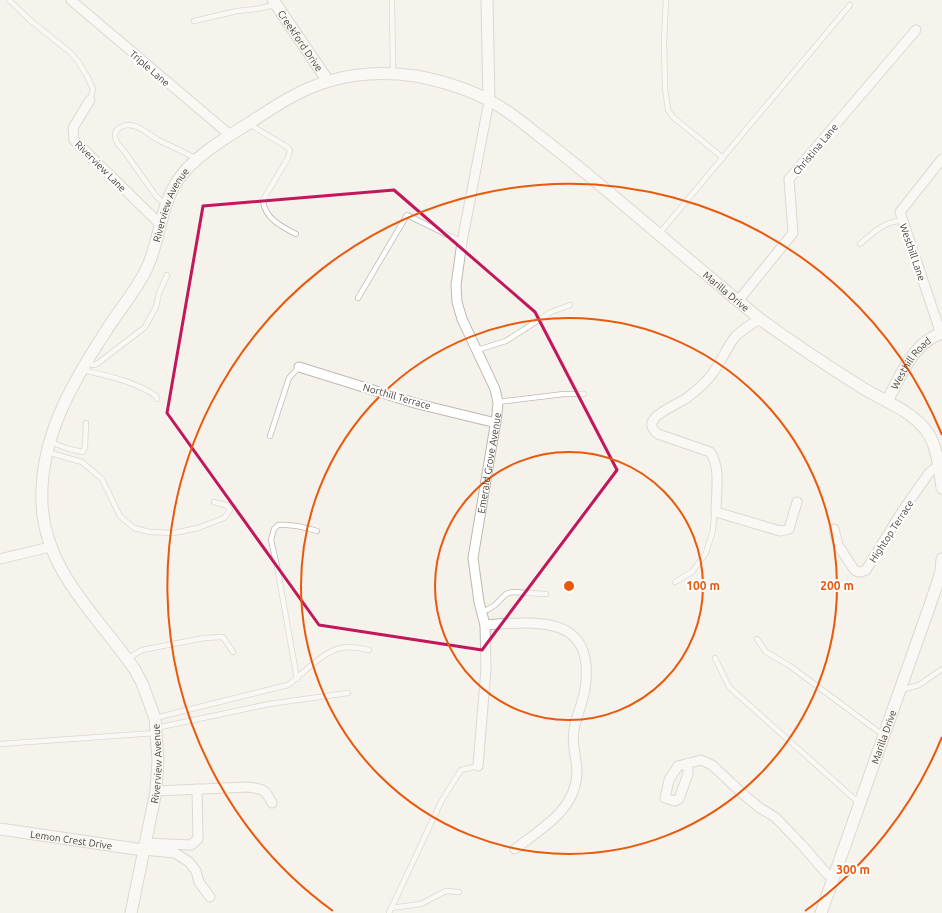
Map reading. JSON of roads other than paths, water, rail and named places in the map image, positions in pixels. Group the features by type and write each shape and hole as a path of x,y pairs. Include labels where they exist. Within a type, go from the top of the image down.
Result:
{"street":[{"name":"Triple Lane","path":"71,0 230,135"},
{"name":"Emerald Grove Avenue","path":"478,766 486,669 486,624 480,610 473,558 496,423 498,402 495,389 462,319 457,302 456,285 462,242 490,101 487,0"},
{"name":"Creekford Drive","path":"275,2 328,81"},
{"name":"Christina Lane","path":"738,301 793,233 789,180 916,30"},
{"name":"Riverview Avenue","path":"132,913 156,791 158,760 156,726 142,683 127,659 68,583 50,547 42,506 42,479 49,447 61,409 69,392 106,331 143,277 170,193 178,180 197,159 230,135 283,102 328,81 360,76 393,74 444,82 490,101"},
{"name":"Riverview Lane","path":"90,100 73,128 74,140 160,224"},
{"name":"Marilla Drive","path":"490,101 510,113 557,150 760,319 794,344 834,370 913,418 928,433 932,440 942,488"},
{"name":"Westhill Lane","path":"941,334 900,212 942,159"},
{"path":"760,319 734,338 713,373 705,383 685,400 659,414 654,418 652,423 654,430 658,434 710,452 715,458 717,469 716,512 780,530 785,530 789,529 797,502"},
{"name":"Westhill Road","path":"887,401 914,353 925,341 941,334"},
{"name":"Northill Terrace","path":"299,367 418,404 496,423"},
{"name":"Hightop Terrace","path":"834,529 838,544 853,568 856,571 861,572 866,570 901,513 929,473 938,465"},
{"path":"0,559 50,547"},
{"name":"Marilla Drive","path":"822,913 833,877 941,572 942,559"},
{"path":"486,624 527,622 562,628 578,640 585,656 585,690 573,732 577,773 572,795 558,816 515,849"},
{"path":"688,763 701,760 712,765 744,795 760,808 775,817 827,874 833,877"},
{"path":"156,791 248,787 262,789 267,793 272,803"},
{"path":"144,847 191,845 198,839 197,789"},
{"name":"Lemon Crest Drive","path":"0,829 144,847"},
{"path":"144,847 175,853 189,862 196,872 199,882 210,897"}],"lane":[{"path":"9,0 31,21 71,53 79,63 93,89 90,100"},
{"path":"392,0 393,74"},
{"path":"666,0 664,40 665,88 668,110 673,117 723,158"},
{"path":"194,21 237,10 256,9 275,2"},
{"path":"659,234 850,5"},
{"path":"248,124 290,150 288,158 263,200 263,205 268,214 278,225 296,234"},
{"path":"166,205 156,196 124,151 118,145 114,136 116,130 122,126 128,125 138,127 157,139 197,159"},
{"path":"358,298 407,215 462,242"},
{"path":"860,244 884,225 894,220 902,221"},
{"path":"85,366 97,364 145,327 156,308 159,293 167,276"},
{"path":"477,350 506,341 550,312 570,305"},
{"path":"85,366 143,388 156,396 157,399"},
{"path":"270,436 289,378 299,367"},
{"path":"498,402 564,394 584,394"},
{"path":"49,447 83,452 85,447 86,423"},
{"path":"49,447 82,462 102,479 120,516 134,528 150,532 174,533 198,528 224,518 230,510 226,504 214,502"},
{"path":"675,582 692,572 706,554 713,530 714,516 716,512"},
{"path":"297,679 278,566 271,540 274,529 278,525 287,524 317,531"},
{"path":"480,610 487,610 495,605 506,594 512,592 546,594"},
{"path":"127,659 142,650 216,637 223,637 232,652"},
{"path":"757,639 766,652 790,666 884,736"},
{"path":"156,726 288,686 321,657 341,648 357,647 370,650"},
{"path":"715,658 729,687 860,804"},
{"path":"900,691 918,685 942,669"},
{"path":"0,744 156,726 269,704 348,693"},
{"path":"390,911 442,800 461,770 478,766"},
{"path":"390,911 421,904 446,892 459,892"}]}
